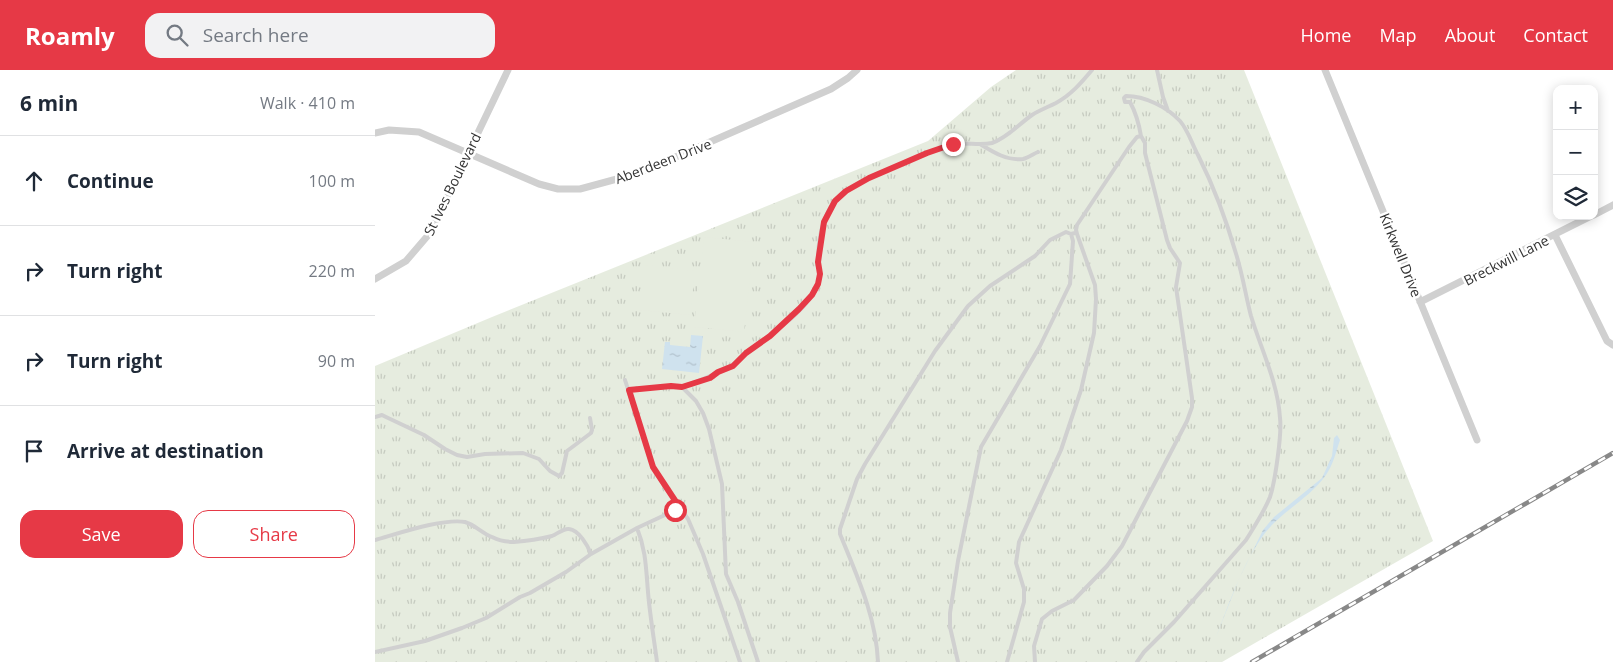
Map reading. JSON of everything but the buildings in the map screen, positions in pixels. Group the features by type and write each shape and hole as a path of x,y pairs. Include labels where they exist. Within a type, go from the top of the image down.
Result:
{"street":[{"name":"St Ives Boulevard","path":"375,279 406,261 430,233 508,70"},
{"name":"Aberdeen Drive","path":"375,133 389,130 419,132 539,184 558,188 580,189 639,174 831,89 857,70"},
{"name":"Kirkwell Drive","path":"1325,70 1477,440"},
{"name":"Breckwill Lane","path":"1598,212 1613,205"},
{"name":"Breckwill Lane","path":"1420,302 1584,220"},
{"path":"1555,235 1607,341 1613,345"}],"lane":[{"path":"629,390 671,386 682,387 710,378 718,372 733,366 746,353 770,336 812,295 818,284 820,274 818,262 824,222 835,201 846,191 869,178 942,148 965,143 980,144 993,142 1004,137 1033,115 1075,90 1092,70"},
{"path":"1157,70 1168,112"},
{"path":"1035,662 1034,646 1042,619 1051,611 1075,600 1107,566 1122,546 1187,421 1192,407 1176,287 1180,263 1167,240 1145,153 1145,143 1141,136 1138,119 1133,108 1130,102 1125,102 1126,96 1150,101 1181,122 1204,167 1234,248 1281,418 1270,496 1246,540 1137,662"},
{"path":"1007,662 1024,602 1024,589 1016,563 1019,542 1064,442 1081,390 1094,333 1095,285 1077,234 1077,225 1129,147 1137,137 1141,136"},
{"path":"980,144 1001,156 1019,159 1038,152"},
{"path":"878,662 874,630 864,590 840,534 857,479 935,351 968,306 990,286 1035,256 1051,240 1066,232 1077,234"},
{"path":"958,662 950,627 950,613 981,447 1040,346 1069,284 1073,242 1071,234"},
{"path":"625,380 653,467 688,519 703,554 740,662"},
{"path":"682,387 696,401 709,429 722,484 726,574 738,602 758,662"},
{"path":"375,417 381,415 403,424 457,455 467,457 485,454 523,453 539,459 550,471 559,476 563,473 567,451 593,430 590,418"},
{"path":"375,652 425,641 486,618 519,597 530,593 566,572 591,554 637,528 680,508"},
{"path":"375,540 416,528 452,522 470,524 491,537 511,542 554,535 567,528 577,533 591,554"},
{"path":"637,528 647,564 648,591 657,662"}],"green space":[{"path":"1016,70 1244,70 1433,541 1222,662 375,662 375,366 928,141 991,87"},
{"path":"704,237 754,242 744,332 694,327"},
{"path":"645,265 695,271 690,315 640,310"}],"water":[{"path":"691,335 703,336 699,373 662,369 665,342 670,342 670,345 690,347"},
{"path":"1337,435 1340,440 1326,475 1312,491 1272,525 1257,544 1249,559 1263,530 1274,517 1322,478 1332,456 1334,438"},
{"path":"1238,582 1216,637 1231,597"}],"railway":[{"path":"1252,662 1613,453"}],"route":[{"path":"675,510 680,508 653,467 629,390 671,386 682,387 710,378 718,372 733,366 746,353 770,336 812,295 818,284 820,274 818,262 824,222 835,201 846,191 869,178 953,144"}]}
